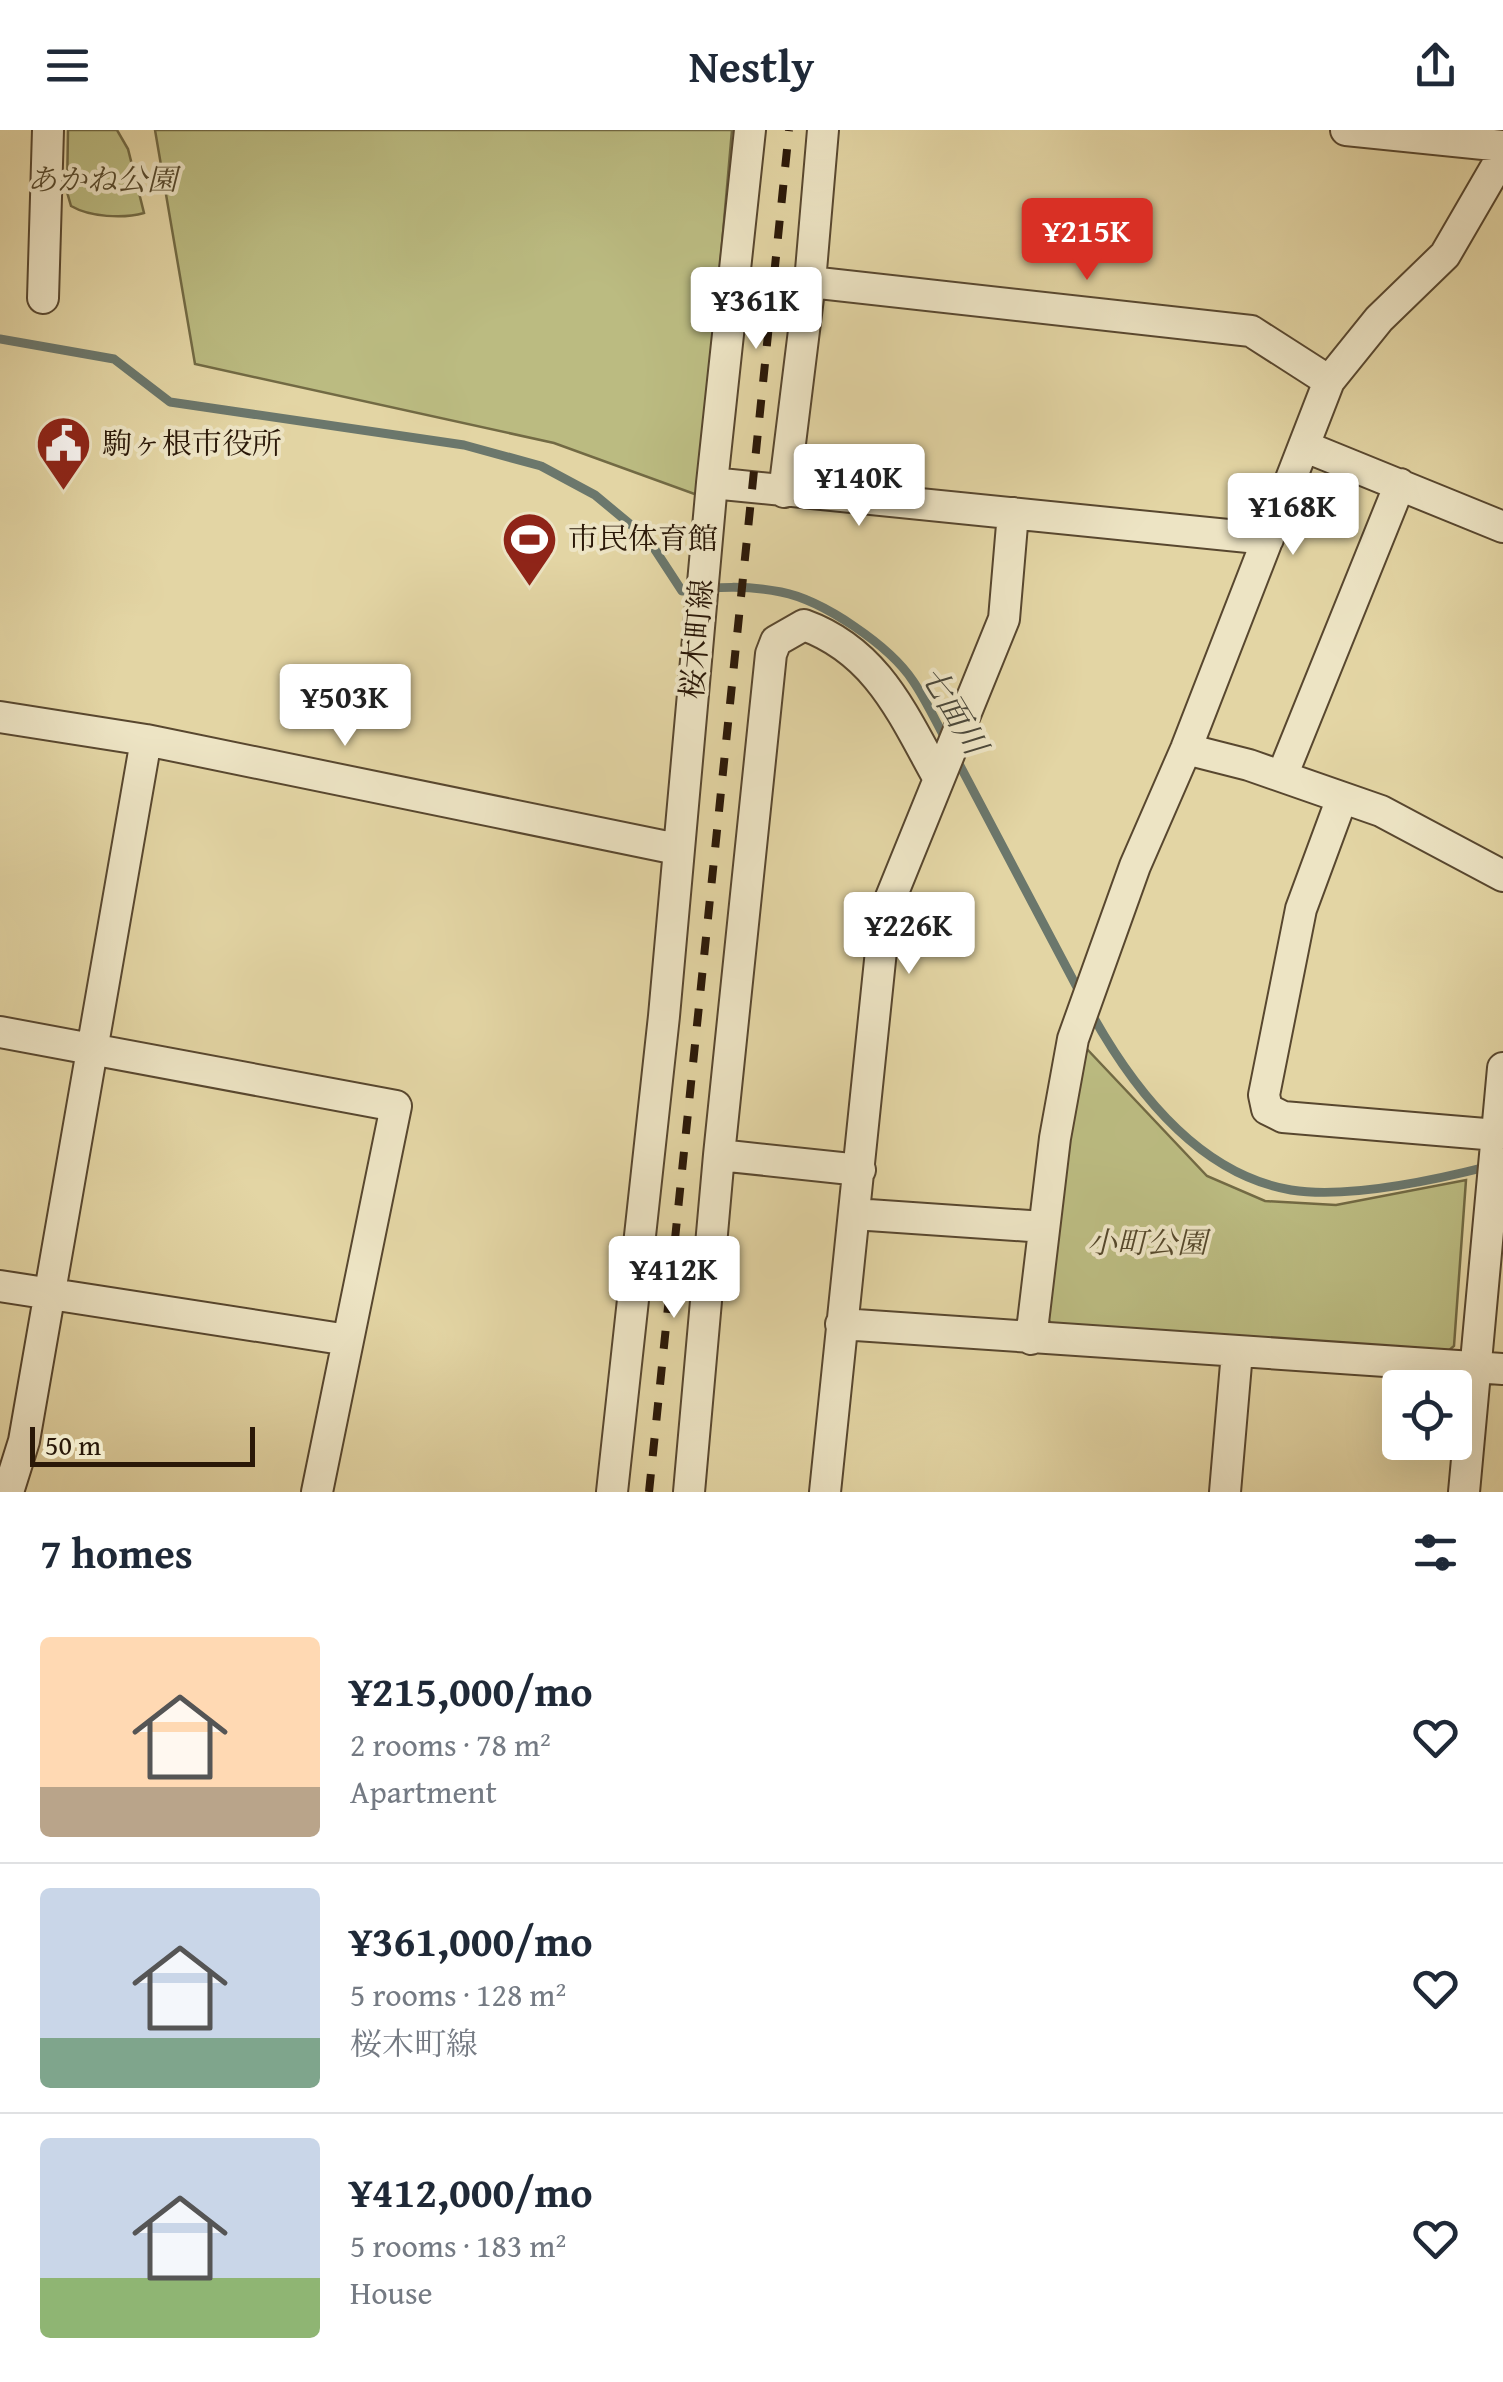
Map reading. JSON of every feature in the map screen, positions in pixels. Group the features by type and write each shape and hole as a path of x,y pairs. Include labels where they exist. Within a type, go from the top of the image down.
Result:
{"street":[{"path":"43,298 48,130"},
{"name":"桜木町線","path":"612,1492 664,1016 712,482 750,130"},
{"path":"784,492 810,282 823,130"},
{"path":"1346,130 1503,146"},
{"path":"1031,1339 1055,1138 1077,1028 1135,866 1186,749 1329,380 1380,319 1445,255 1503,155"},
{"path":"810,282 1251,331 1329,380"},
{"path":"1306,447 1503,527"},
{"path":"712,482 1268,539"},
{"path":"1282,776 1400,484"},
{"path":"825,1492 885,912 1004,619 1012,514"},
{"path":"689,1492 719,1156 771,654 776,641 804,626 858,655 886,686 941,775"},
{"path":"0,717 146,740 677,849"},
{"path":"8,1492 24,1440 146,740"},
{"path":"1186,749 1282,776 1382,811 1503,876"},
{"path":"1342,798 1301,909 1264,1095 1268,1109 1283,1116 1496,1140"},
{"path":"0,1032 396,1106 317,1492"},
{"path":"1464,1492 1490,1368 1492,1186 1503,1068"},
{"path":"719,1156 860,1170"},
{"path":"854,1214 1044,1226"},
{"path":"0,1286 348,1340"},
{"path":"841,1324 1490,1368"},
{"path":"1225,1492 1236,1352"}],"green space":[{"name":"あかね公園","path":"68,130 117,130 128,149 144,213 107,216 71,206 67,192"},
{"path":"155,130 732,130 700,496 554,443 195,364"},
{"name":"小町公園","path":"1086,1048 1207,1176 1265,1201 1336,1205 1466,1180 1454,1346 1447,1352 1057,1330 1045,1316 1068,1138"}],"waterway":[{"name":"七面川","path":"0,339 114,359 170,402 464,445 541,466 595,495 648,539 682,591 731,587 781,592 816,604 854,626 902,667 947,742"},
{"name":"七面川","path":"957,760 1080,993"},
{"name":"七面川","path":"1090,1011 1126,1070 1172,1124 1226,1166 1257,1181 1291,1190 1338,1192 1418,1182 1490,1166"}],"railway":[{"path":"649,1492 789,130"}],"place":[{"name":"駒ヶ根市役所","path":"63,493"},
{"name":"市民体育館","path":"529,588"}]}
